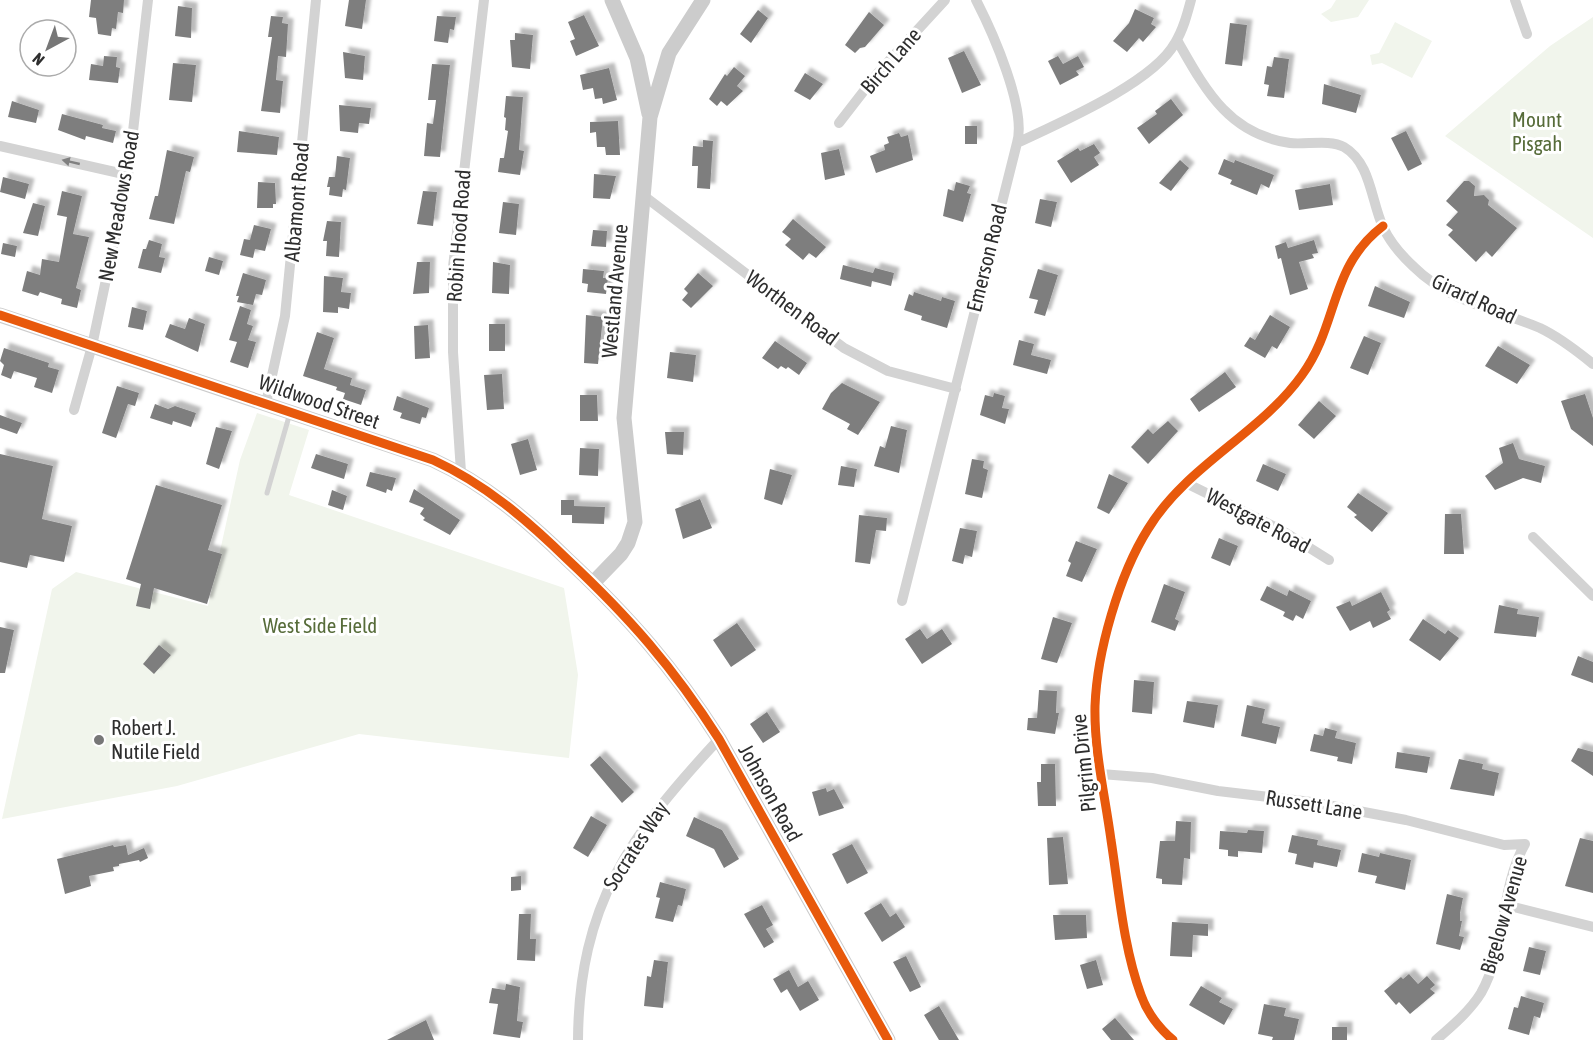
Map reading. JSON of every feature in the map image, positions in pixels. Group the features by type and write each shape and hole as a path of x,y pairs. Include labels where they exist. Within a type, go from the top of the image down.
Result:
{"street":[{"name":"New Meadows Road","path":"74,410 92,346 128,175 148,0"},
{"name":"Albamont Road","path":"266,403 285,316 316,0"},
{"name":"Robin Hood Road","path":"461,472 453,352 453,267 483,0"},
{"path":"612,0 638,58 650,117"},
{"name":"Westland Avenue","path":"593,583 625,548 635,522 631,463 624,418 650,117 669,52 703,0"},
{"name":"Birch Lane","path":"839,123 877,74 945,0"},
{"name":"Emerson Road","path":"902,601 1020,134 1017,108 995,35 976,0"},
{"path":"1017,143 1113,95 1145,73 1177,40 1191,0"},
{"path":"1515,0 1527,34"},
{"name":"Girard Road","path":"1177,40 1221,110 1240,124 1266,137 1288,142 1342,146 1354,155 1365,172 1383,226 1402,255 1429,280 1459,297 1548,332 1593,364"},
{"path":"0,146 128,175"},
{"name":"Worthen Road","path":"644,196 844,348 888,371 956,389"},
{"name":"Pilgrim Drive","path":"1173,1040 1152,1018 1141,997 1132,968 1101,774 1095,704 1104,644 1122,587 1141,540 1158,513 1186,483 1267,412 1298,381 1311,362 1325,331 1348,264 1361,245 1383,226"},
{"name":"Wildwood Street","path":"0,315 291,411 433,460 461,472 503,500 593,583"},
{"name":"Westgate Road","path":"1186,483 1281,530 1329,560"},
{"path":"1533,537 1593,596"},
{"name":"Johnson Road","path":"593,583 661,654 719,739 888,1040"},
{"name":"Socrates Way","path":"578,1040 582,974 590,932 612,878 648,821 719,739"},
{"name":"Russett Lane","path":"1101,774 1152,778 1241,795 1311,802 1406,820 1504,845 1525,844"},
{"name":"Bigelow Avenue","path":"1436,1040 1480,995 1497,951 1515,862 1525,844"},
{"path":"1506,905 1593,927"}],"lane":[{"path":"267,493 291,411"}],"green space":[{"path":"1336,0 1369,0 1358,17 1331,22 1321,14 1331,8"},
{"name":"Mount Pisgah","path":"1593,17 1593,238 1445,136 1550,46"},
{"path":"1395,22 1432,41 1412,78 1382,63 1372,65 1370,55 1379,53"},
{"name":"West Side Field","path":"257,413 309,430 289,495 564,588 578,675 569,758 359,734 177,786 2,819 52,589 76,572 208,606 240,460"}],"building":[{"path":"91,0 124,0 123,13 118,12 116,29 112,28 111,36 98,34 96,18 89,17"},
{"path":"349,0 366,0 362,29 345,26"},
{"path":"178,6 192,8 191,38 175,36"},
{"path":"1135,9 1154,18 1151,24 1156,27 1143,42 1139,38 1127,52 1113,41 1129,23"},
{"path":"758,10 768,18 751,43 740,34"},
{"path":"869,12 884,25 865,47 855,53 845,45"},
{"path":"584,15 599,46 576,56 570,41 575,39 568,22"},
{"path":"271,16 283,17 282,23 288,24 286,57 278,56 276,80 283,81 280,113 261,111 272,37 268,37"},
{"path":"437,16 456,17 454,30 450,29 448,43 434,41"},
{"path":"1230,23 1247,25 1242,66 1225,64"},
{"path":"515,33 533,35 530,69 512,67 510,40 515,40"},
{"path":"964,51 981,85 962,93 948,58"},
{"path":"343,52 365,56 363,80 345,78"},
{"path":"104,56 117,57 116,67 120,68 118,83 89,80 91,64 103,66"},
{"path":"1058,56 1063,64 1078,56 1084,67 1076,71 1079,75 1060,85 1048,61"},
{"path":"1274,57 1289,59 1284,98 1267,96 1269,85 1264,84 1267,66 1272,67"},
{"path":"173,63 196,65 192,102 169,100"},
{"path":"432,64 450,65 440,157 424,156 427,123 433,124 436,100 428,100"},
{"path":"734,67 745,76 737,86 743,91 727,106 721,101 717,106 709,99 725,74 727,76"},
{"path":"609,68 617,100 603,104 602,98 595,99 593,88 583,90 580,75"},
{"path":"805,73 823,84 810,100 794,91"},
{"path":"1324,84 1361,95 1356,113 1322,104"},
{"path":"506,96 523,97 519,150 524,151 520,175 498,172 500,158 504,158 508,131 505,130 506,118 504,117"},
{"path":"1171,99 1183,115 1149,144 1137,128 1157,114 1155,111"},
{"path":"12,101 39,110 36,123 8,117"},
{"path":"339,105 371,108 369,124 359,123 358,133 340,131"},
{"path":"62,114 103,125 102,128 116,131 113,143 86,136 85,140 58,130"},
{"path":"618,121 620,155 606,155 605,147 597,147 596,132 590,133 590,122"},
{"path":"965,126 977,126 977,144 965,144"},
{"path":"239,131 279,137 277,155 237,152"},
{"path":"1406,131 1422,164 1408,171 1391,138"},
{"path":"899,133 901,137 908,135 913,160 876,173 870,156 885,150 884,145 889,143 887,137"},
{"path":"703,140 713,141 710,189 697,188 698,166 692,166 693,146 703,147"},
{"path":"1094,144 1100,153 1094,157 1099,165 1071,183 1057,161 1078,148 1080,151"},
{"path":"839,149 845,175 825,180 821,153"},
{"path":"167,150 194,157 190,172 186,171 174,224 149,219 155,196 158,196"},
{"path":"337,156 350,158 346,190 343,189 342,197 329,195 330,187 327,187 329,177 335,177"},
{"path":"1224,159 1234,163 1235,160 1274,175 1269,188 1261,184 1257,195 1230,184 1232,180 1218,174"},
{"path":"1180,160 1189,168 1171,191 1159,183"},
{"path":"594,174 616,176 610,199 593,198"},
{"path":"3,177 29,184 25,199 0,192"},
{"path":"1464,181 1469,181 1475,186 1474,196 1484,195 1489,200 1488,205 1517,228 1492,257 1486,251 1476,262 1448,235 1453,230 1446,225 1458,212 1446,201"},
{"path":"258,182 275,183 276,204 273,204 273,208 257,208"},
{"path":"956,182 970,186 967,193 971,194 963,222 943,216 948,189 954,191"},
{"path":"1330,184 1333,205 1299,210 1295,190"},
{"path":"62,191 82,196 73,234 89,237 76,288 81,290 77,308 61,304 62,299 40,292 38,296 22,291 27,271 40,275 42,259 59,262 67,217 57,215"},
{"path":"423,191 437,192 433,226 417,224"},
{"path":"1040,199 1057,202 1051,227 1035,223"},
{"path":"503,202 519,204 516,235 499,233"},
{"path":"33,203 45,206 38,236 23,233"},
{"path":"793,219 826,247 816,258 809,253 803,260 785,245 791,239 782,232"},
{"path":"327,221 341,222 339,257 326,256 327,241 323,241"},
{"path":"254,225 271,229 265,251 255,249 253,258 240,255 244,239 250,240"},
{"path":"593,230 607,231 606,247 591,246"},
{"path":"149,240 162,244 159,257 165,258 161,273 138,268 143,249 146,249"},
{"path":"1314,240 1318,253 1312,254 1314,258 1299,262 1308,289 1290,295 1281,258 1278,259 1275,246 1286,242 1288,248"},
{"path":"3,243 17,246 15,257 1,254"},
{"path":"209,257 223,261 219,275 205,271"},
{"path":"417,262 430,262 429,293 413,294"},
{"path":"493,262 510,265 509,294 492,293"},
{"path":"843,265 873,273 875,268 894,273 891,286 872,281 871,287 840,279"},
{"path":"583,269 604,271 603,278 608,278 606,294 587,292 588,284 582,283"},
{"path":"1038,269 1058,275 1045,316 1034,313 1038,300 1029,298"},
{"path":"243,273 266,280 262,295 256,294 253,305 237,302 239,296 236,296"},
{"path":"698,273 713,286 691,308 682,300 688,293 684,289"},
{"path":"324,276 343,278 341,292 351,293 349,309 338,307 338,313 323,312"},
{"path":"1375,286 1410,302 1404,318 1368,306"},
{"path":"914,292 941,301 942,297 955,301 947,328 921,320 922,316 904,310 909,294 913,296"},
{"path":"240,306 251,310 247,324 253,326 248,340 256,342 248,368 230,362 237,342 229,340"},
{"path":"132,307 147,311 143,330 128,327"},
{"path":"586,315 603,317 598,364 584,363"},
{"path":"1270,315 1290,327 1277,349 1272,346 1265,358 1244,346 1250,337 1255,340"},
{"path":"189,318 205,324 198,352 165,337 170,324 185,329"},
{"path":"489,324 505,324 505,351 489,351"},
{"path":"428,325 430,358 415,359 414,326"},
{"path":"317,332 334,338 324,369 352,378 350,385 366,390 361,405 343,399 345,393 336,390 337,387 303,376"},
{"path":"1364,336 1381,343 1368,375 1350,368"},
{"path":"1019,340 1034,344 1031,355 1051,360 1047,374 1013,365"},
{"path":"775,341 807,363 799,375 788,367 786,369 781,366 778,369 762,358"},
{"path":"1498,346 1530,365 1517,384 1485,366"},
{"path":"4,348 49,363 48,367 59,370 52,393 34,387 37,378 14,371 11,379 1,375 4,365 0,361"},
{"path":"670,352 696,355 693,382 667,378"},
{"path":"1225,372 1236,387 1199,412 1190,399"},
{"path":"502,374 504,409 487,410 484,375"},
{"path":"842,383 880,402 858,435 847,429 850,424 822,409 831,393"},
{"path":"117,386 139,393 135,406 128,404 116,438 102,433"},
{"path":"994,393 1005,396 1002,408 1009,409 1005,424 980,415 985,395 993,397"},
{"path":"1585,394 1593,418 1593,446 1571,429 1561,401"},
{"path":"580,395 597,395 598,421 580,421"},
{"path":"397,396 429,408 426,418 422,417 420,424 400,418 402,413 393,410"},
{"path":"1319,401 1336,416 1314,439 1298,425"},
{"path":"155,404 168,409 175,406 196,413 191,427 173,421 172,425 150,418"},
{"path":"0,415 22,423 17,434 0,428"},
{"path":"1168,421 1178,431 1148,464 1131,447 1148,429 1153,434"},
{"path":"891,426 907,430 899,473 874,466 880,446 885,448"},
{"path":"216,427 232,431 219,469 206,464"},
{"path":"665,432 684,432 683,455 667,454"},
{"path":"528,439 537,470 520,475 511,444"},
{"path":"1513,443 1519,459 1545,466 1541,483 1523,478 1495,490 1485,476 1503,463 1499,448"},
{"path":"580,448 599,449 598,476 579,475"},
{"path":"0,454 53,466 42,519 72,526 64,562 30,555 27,568 0,562"},
{"path":"316,454 348,464 344,479 311,468"},
{"path":"972,459 984,461 983,468 988,470 982,498 965,494"},
{"path":"1263,464 1286,474 1278,491 1256,481"},
{"path":"841,466 857,469 854,487 838,485"},
{"path":"770,469 792,475 782,505 764,499"},
{"path":"370,472 396,478 392,491 387,489 386,493 366,486"},
{"path":"1109,474 1128,483 1109,514 1097,508"},
{"path":"156,485 222,505 208,550 222,554 207,604 154,588 150,609 136,606 141,584 126,579"},
{"path":"414,489 460,520 450,535 423,520 425,518 420,514 424,508 409,502"},
{"path":"332,490 347,496 343,510 328,505"},
{"path":"1358,493 1388,513 1372,532 1354,517 1357,515 1347,507"},
{"path":"700,499 712,528 683,539 675,509"},
{"path":"561,500 574,500 574,506 605,507 604,524 572,523 572,515 561,515"},
{"path":"1445,514 1461,514 1464,554 1444,554"},
{"path":"859,515 887,518 886,531 876,530 870,564 855,562"},
{"path":"960,528 977,531 972,557 965,555 963,564 952,561"},
{"path":"1219,538 1238,546 1230,566 1211,558"},
{"path":"1076,541 1097,549 1082,582 1066,576 1071,563 1068,561"},
{"path":"1164,584 1185,592 1175,619 1179,621 1175,631 1151,622"},
{"path":"1267,586 1287,596 1289,590 1311,601 1303,619 1296,615 1293,621 1283,616 1285,612 1260,600"},
{"path":"1381,592 1390,610 1387,612 1391,619 1373,628 1370,621 1350,631 1336,607 1350,601 1352,606"},
{"path":"1499,605 1518,609 1517,614 1539,617 1536,637 1494,633"},
{"path":"1053,617 1072,623 1057,663 1041,659"},
{"path":"1423,619 1445,634 1448,630 1459,638 1440,661 1409,640"},
{"path":"737,623 756,650 731,667 713,640"},
{"path":"0,627 14,630 5,673 0,673"},
{"path":"920,629 927,639 942,629 952,644 922,664 905,639"},
{"path":"159,645 171,655 154,674 143,664"},
{"path":"1578,656 1593,662 1593,683 1571,675"},
{"path":"1134,680 1154,682 1152,714 1132,712"},
{"path":"1039,690 1057,691 1056,713 1059,713 1055,734 1027,730 1028,718 1037,718"},
{"path":"1187,701 1218,705 1214,728 1183,722"},
{"path":"1247,705 1265,709 1262,723 1280,727 1276,744 1241,736"},
{"path":"767,712 780,732 763,743 750,724"},
{"path":"1325,728 1337,731 1335,738 1356,743 1352,764 1337,761 1338,757 1310,751 1314,734 1323,736"},
{"path":"1578,748 1593,752 1593,776 1571,761"},
{"path":"1397,752 1430,757 1427,773 1395,768"},
{"path":"600,756 634,792 622,803 590,765"},
{"path":"1459,759 1483,764 1482,769 1499,773 1494,796 1450,789"},
{"path":"1041,764 1055,764 1056,806 1038,806 1037,782 1041,782"},
{"path":"826,788 827,792 834,789 844,808 819,816 812,792"},
{"path":"591,816 607,825 588,857 573,848"},
{"path":"694,817 722,830 739,859 724,868 714,849 686,836"},
{"path":"1176,821 1191,822 1190,859 1184,858 1182,885 1162,884 1162,879 1156,878 1160,841 1175,841"},
{"path":"1248,830 1264,831 1262,853 1238,851 1238,857 1228,856 1228,850 1219,849 1220,831 1247,833"},
{"path":"1292,835 1318,840 1317,845 1341,850 1337,867 1314,862 1313,868 1295,864 1297,854 1288,852"},
{"path":"1063,837 1068,884 1049,885 1047,838"},
{"path":"1580,838 1593,841 1593,893 1565,886"},
{"path":"852,844 868,873 847,884 832,854"},
{"path":"113,845 114,847 126,845 128,855 144,848 148,858 140,862 139,860 119,864 113,867 114,871 89,876 91,886 65,894 57,859"},
{"path":"1362,853 1379,857 1380,853 1411,860 1405,890 1375,883 1377,876 1358,872"},
{"path":"521,876 521,890 511,891 511,877"},
{"path":"660,882 686,889 682,906 678,905 673,922 655,918 660,898 656,897"},
{"path":"1447,894 1463,898 1459,936 1464,937 1460,950 1436,944"},
{"path":"881,903 890,917 896,913 905,927 882,942 864,913"},
{"path":"762,905 773,925 766,929 774,942 764,948 744,914"},
{"path":"519,914 531,914 530,939 536,939 535,961 517,960"},
{"path":"1053,915 1086,915 1087,938 1055,940"},
{"path":"1172,922 1208,924 1208,936 1193,935 1192,957 1170,956"},
{"path":"1529,947 1546,951 1540,975 1523,971"},
{"path":"906,956 921,987 910,992 893,962"},
{"path":"654,960 668,962 663,1008 644,1006 647,976 651,977"},
{"path":"1096,960 1103,985 1087,989 1080,965"},
{"path":"789,970 798,987 808,981 819,1000 800,1011 787,989 781,993 773,979"},
{"path":"1409,974 1418,984 1427,976 1435,985 1430,989 1435,993 1410,1014 1399,1002 1396,1005 1384,991 1401,977 1403,979"},
{"path":"506,984 520,987 517,1021 523,1022 520,1038 493,1034 498,1004 489,1003 492,988 505,990"},
{"path":"1201,986 1222,998 1219,1002 1233,1009 1224,1025 1189,1005"},
{"path":"1521,996 1544,1003 1540,1018 1534,1016 1529,1035 1508,1029 1514,1007 1518,1008"},
{"path":"1264,1004 1286,1008 1284,1016 1299,1019 1294,1040 1272,1040 1273,1037 1258,1034"},
{"path":"939,1006 959,1040 939,1040 924,1015"},
{"path":"1115,1018 1134,1040 1111,1040 1102,1029"},
{"path":"426,1020 434,1040 387,1040"},
{"path":"1332,1027 1347,1027 1347,1040 1332,1040"}],"cycle path":[{"path":"1173,1040 1147,1008 1135,976 1122,918 1098,756 1095,706 1100,662 1111,614 1137,548 1164,506 1203,468 1266,415 1302,375 1323,336 1343,278 1353,259 1366,242 1383,226"},
{"path":"0,315 433,460 470,480 520,516 552,544 630,622 702,713 719,739 888,1040"}],"place":[{"name":"Robert J. Nutile Field","path":"99,740"}]}
